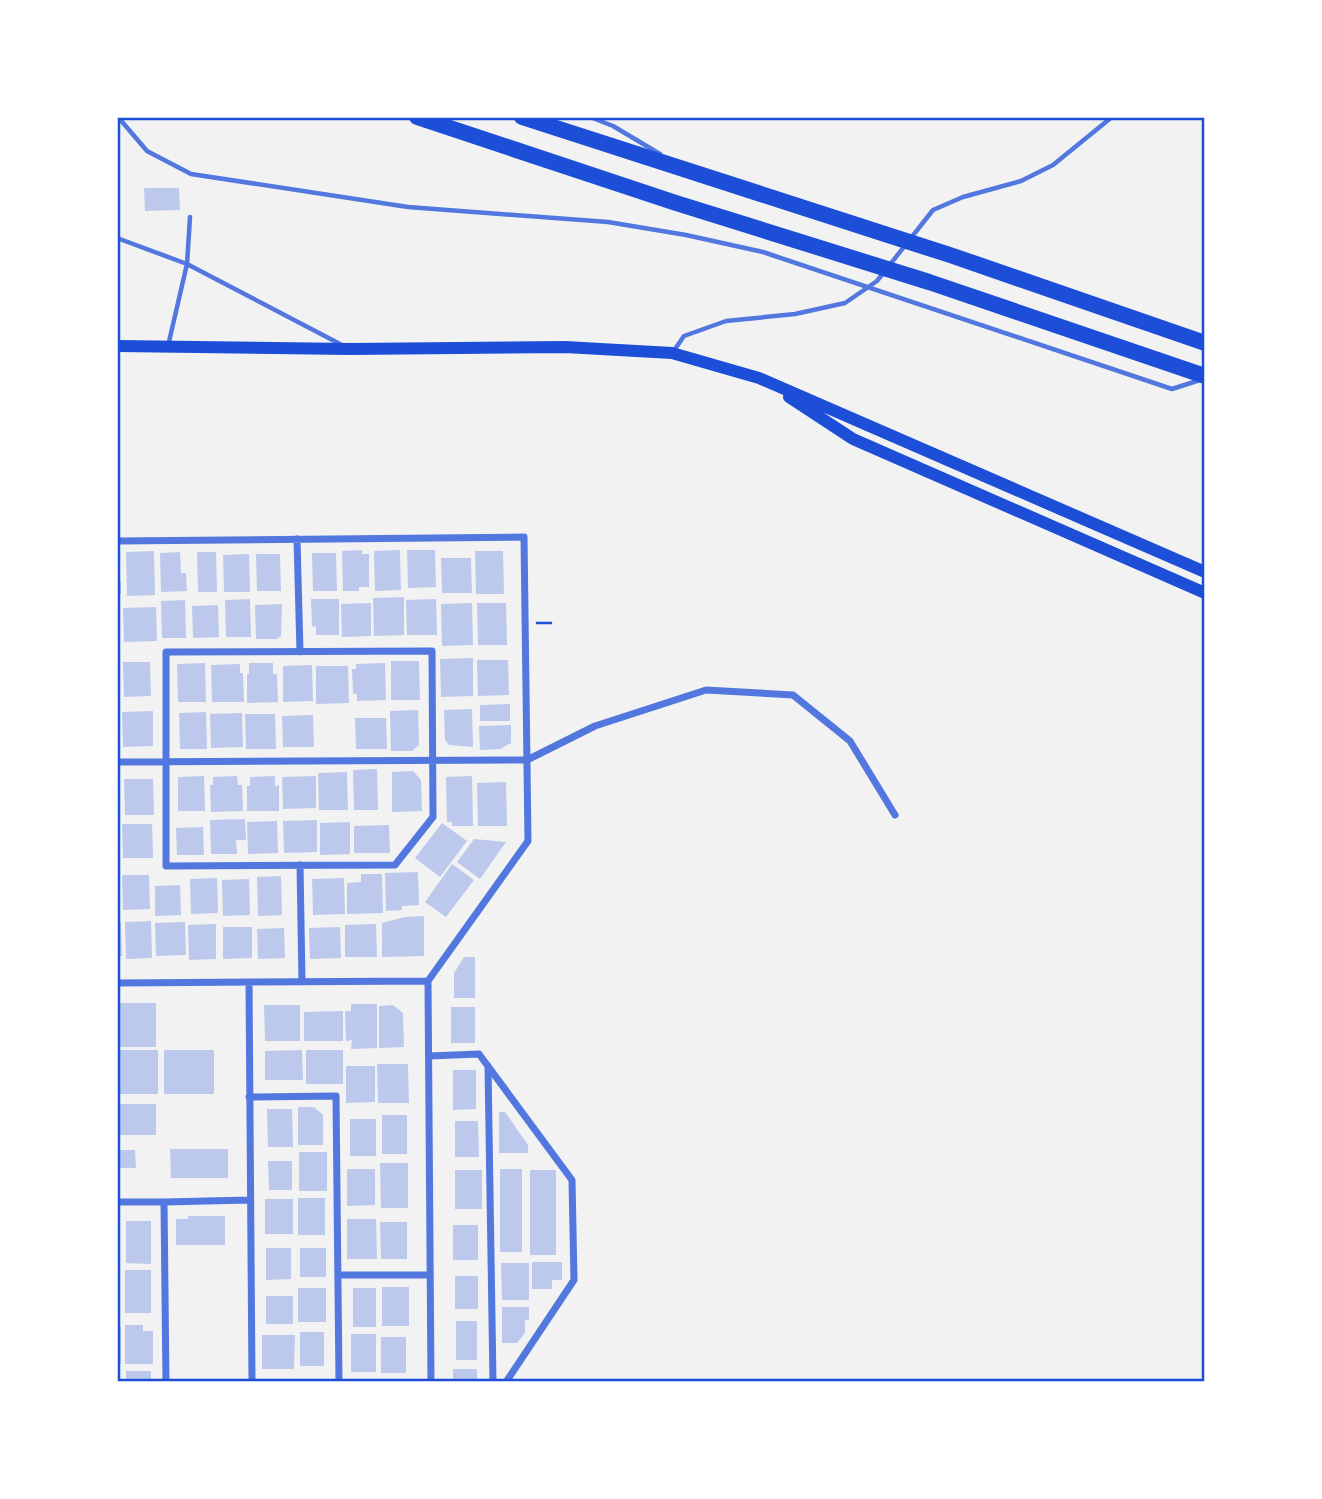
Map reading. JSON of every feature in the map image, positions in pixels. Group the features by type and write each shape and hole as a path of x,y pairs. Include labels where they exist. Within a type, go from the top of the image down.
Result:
{"highway":[{"path":"417,117 942,287 1205,377"},
{"path":"522,117 950,255 1205,342"}],"main road":[{"path":"117,346 350,349 565,347 672,353 759,378 1205,572"},
{"path":"759,378 853,439 1205,593"}],"street":[{"path":"117,541 524,537 528,841 428,981 431,1382"},
{"path":"297,539 300,652"},
{"path":"432,651 432,760 433,817 395,865 166,866 166,652 432,651"},
{"path":"117,762 527,760 595,726 706,691 793,695 850,741 895,815"},
{"path":"300,865 302,982"},
{"path":"117,983 428,981"},
{"path":"248,982 252,1382"},
{"path":"429,1056 479,1054 572,1180 574,1280 506,1382"},
{"path":"488,1065 493,1382"},
{"path":"249,1097 336,1096 339,1382"},
{"path":"117,1202 250,1200"},
{"path":"164,1202 166,1382"},
{"path":"338,1275 430,1275"}],"lane":[{"path":"118,117 147,151 191,174 408,207 608,222 686,235 763,252 1172,389 1205,377"},
{"path":"590,117 613,126 684,169"},
{"path":"672,353 684,336 726,321 795,314 845,303 877,281 933,210 963,197 1021,181 1053,165 1112,117"},
{"path":"168,347 187,264 190,217"},
{"path":"117,238 187,264 350,349"}],"building":[{"path":"144,188 179,188 180,210 145,211"},
{"path":"362,550 362,554 369,554 369,587 359,587 359,591 343,591 342,551"},
{"path":"400,550 401,590 375,591 374,551"},
{"path":"407,550 435,550 436,587 408,588"},
{"path":"154,551 155,595 127,596 126,552"},
{"path":"475,551 503,551 504,594 476,594"},
{"path":"180,552 181,573 186,573 187,591 161,592 160,553"},
{"path":"197,552 216,552 217,592 198,592"},
{"path":"312,553 336,553 337,591 313,591"},
{"path":"249,554 250,592 224,592 223,555"},
{"path":"256,554 280,554 281,591 257,591"},
{"path":"441,558 471,558 472,593 442,593"},
{"path":"117,582 121,582 121,594 117,594"},
{"path":"404,597 404,635 374,636 373,598"},
{"path":"250,599 251,637 226,637 225,600"},
{"path":"311,599 339,599 339,635 316,635 316,626 312,627"},
{"path":"436,599 437,635 407,635 406,600"},
{"path":"185,600 186,638 162,638 161,601"},
{"path":"371,603 371,636 342,637 341,604"},
{"path":"472,603 473,645 442,646 441,604"},
{"path":"477,603 506,603 507,645 478,645"},
{"path":"282,604 281,636 277,639 256,639 255,605"},
{"path":"218,605 219,637 193,638 192,606"},
{"path":"156,607 157,641 124,642 123,608"},
{"path":"473,658 473,696 441,697 440,659"},
{"path":"477,660 508,660 509,695 478,696"},
{"path":"391,661 419,661 420,700 391,700"},
{"path":"123,662 150,662 151,696 124,697"},
{"path":"205,663 206,702 178,702 177,664"},
{"path":"249,663 273,663 273,674 277,674 278,702 247,703"},
{"path":"385,663 386,700 357,701 357,694 353,694 352,669 356,669 356,664"},
{"path":"240,664 244,702 212,702 211,665"},
{"path":"312,665 313,701 283,702 283,666"},
{"path":"316,666 348,666 349,703 316,704"},
{"path":"510,704 510,721 480,721 480,705"},
{"path":"472,709 473,747 449,745 445,740 444,710"},
{"path":"418,710 419,745 412,751 391,751 390,711"},
{"path":"153,711 153,746 123,747 122,712"},
{"path":"206,712 207,749 180,749 179,713"},
{"path":"242,713 243,747 211,748 210,714"},
{"path":"245,714 275,714 276,749 246,749"},
{"path":"313,715 314,747 283,747 282,716"},
{"path":"355,718 386,718 387,749 356,749"},
{"path":"511,725 511,743 500,749 480,750 479,726"},
{"path":"377,769 378,810 354,810 353,770"},
{"path":"413,771 421,780 422,811 392,812 392,772"},
{"path":"347,772 348,810 319,810 318,773"},
{"path":"117,774 120,774 120,810 117,810"},
{"path":"204,776 205,811 178,811 178,777"},
{"path":"237,776 238,785 242,785 243,811 211,812 210,785 213,785 213,777"},
{"path":"275,776 275,786 279,785 279,811 247,811 247,786 250,786 250,777"},
{"path":"316,776 316,808 283,809 282,777"},
{"path":"472,776 473,826 452,826 452,822 447,822 446,777"},
{"path":"124,779 153,779 154,815 125,815"},
{"path":"506,782 507,826 478,826 477,783"},
{"path":"245,819 246,840 236,840 237,854 211,854 210,820"},
{"path":"317,820 317,852 284,853 283,821"},
{"path":"277,821 278,853 248,854 247,822"},
{"path":"350,822 350,854 320,855 320,823"},
{"path":"442,823 467,841 440,877 415,858"},
{"path":"122,824 152,824 153,858 123,858"},
{"path":"389,825 390,853 354,853 354,826"},
{"path":"203,827 204,855 177,855 176,828"},
{"path":"474,839 506,842 480,879 457,862"},
{"path":"452,864 474,880 446,917 425,902"},
{"path":"418,872 419,905 386,911 385,873"},
{"path":"361,874 382,874 383,913 347,914 347,883 361,882"},
{"path":"122,875 149,875 150,909 123,910"},
{"path":"281,876 282,915 258,916 257,877"},
{"path":"217,878 218,913 191,914 190,879"},
{"path":"344,878 345,914 313,915 312,879"},
{"path":"249,879 250,915 223,916 222,880"},
{"path":"180,885 181,915 155,916 155,886"},
{"path":"424,916 424,956 382,957 382,923 405,917"},
{"path":"151,921 152,958 126,959 125,922"},
{"path":"117,922 121,922 122,956 117,956"},
{"path":"185,922 186,955 156,956 155,923"},
{"path":"216,924 216,959 189,960 188,925"},
{"path":"376,924 377,957 345,957 345,925"},
{"path":"223,927 252,927 252,958 223,959"},
{"path":"340,927 341,958 310,959 309,928"},
{"path":"284,928 285,958 258,959 257,929"},
{"path":"464,957 475,957 475,998 454,998 454,973"},
{"path":"117,1003 156,1003 156,1047 117,1047"},
{"path":"351,1004 377,1004 377,1048 351,1049 352,1040 346,1041 345,1011 351,1011"},
{"path":"264,1005 300,1005 300,1041 265,1041"},
{"path":"393,1005 403,1013 404,1047 379,1048 379,1006"},
{"path":"451,1007 475,1007 475,1043 451,1043"},
{"path":"343,1011 343,1041 304,1041 304,1012"},
{"path":"117,1050 158,1050 158,1094 117,1094"},
{"path":"164,1050 214,1050 214,1094 164,1094"},
{"path":"302,1050 303,1080 265,1080 265,1051"},
{"path":"306,1050 343,1050 343,1084 306,1084"},
{"path":"377,1064 408,1064 409,1103 378,1103"},
{"path":"346,1066 375,1066 375,1102 346,1103"},
{"path":"453,1070 476,1070 476,1109 453,1110"},
{"path":"117,1104 156,1104 156,1135 117,1135"},
{"path":"298,1107 314,1107 323,1115 323,1145 298,1145"},
{"path":"267,1109 292,1109 293,1147 268,1147"},
{"path":"499,1112 505,1112 528,1145 528,1153 499,1153"},
{"path":"382,1115 407,1115 407,1154 382,1154"},
{"path":"350,1119 376,1119 376,1156 350,1156"},
{"path":"455,1121 478,1121 479,1157 455,1157"},
{"path":"170,1149 228,1149 228,1178 171,1178"},
{"path":"117,1150 135,1150 136,1168 117,1168"},
{"path":"299,1152 327,1152 327,1191 299,1191"},
{"path":"268,1161 292,1161 292,1190 269,1190"},
{"path":"380,1163 408,1163 408,1208 381,1208"},
{"path":"347,1169 375,1169 375,1205 347,1206"},
{"path":"500,1169 522,1169 522,1252 500,1252"},
{"path":"455,1170 482,1170 482,1209 455,1209"},
{"path":"530,1170 556,1170 556,1255 530,1255"},
{"path":"298,1198 325,1198 325,1235 298,1235"},
{"path":"265,1199 293,1199 293,1234 265,1234"},
{"path":"188,1216 225,1216 225,1245 176,1245 176,1219 188,1219"},
{"path":"117,1217 120,1217 120,1296 117,1296"},
{"path":"347,1219 376,1219 377,1259 347,1259"},
{"path":"126,1221 151,1221 151,1264 126,1263"},
{"path":"380,1222 407,1222 407,1259 381,1259"},
{"path":"453,1225 478,1225 478,1260 453,1260"},
{"path":"266,1248 291,1248 291,1279 266,1280"},
{"path":"300,1248 326,1248 326,1277 300,1277"},
{"path":"532,1262 562,1262 562,1280 552,1280 552,1289 532,1289"},
{"path":"501,1263 529,1263 529,1300 502,1300"},
{"path":"125,1270 151,1270 151,1313 125,1313"},
{"path":"455,1276 478,1276 478,1309 455,1309"},
{"path":"382,1287 409,1287 409,1326 382,1326"},
{"path":"298,1288 326,1288 326,1322 298,1322"},
{"path":"353,1288 376,1288 376,1327 353,1327"},
{"path":"266,1296 293,1296 293,1324 266,1324"},
{"path":"502,1307 529,1307 525,1333 517,1343 502,1343"},
{"path":"456,1321 477,1321 477,1360 456,1360"},
{"path":"125,1325 143,1325 143,1331 153,1331 153,1364 125,1364"},
{"path":"117,1327 121,1327 121,1364 117,1364"},
{"path":"300,1332 324,1332 324,1366 300,1366"},
{"path":"351,1334 376,1334 376,1372 351,1372"},
{"path":"262,1335 295,1335 294,1369 262,1369"},
{"path":"381,1337 406,1337 406,1373 381,1373"},
{"path":"453,1369 477,1369 477,1382 453,1382"},
{"path":"126,1371 151,1371 151,1382 126,1382"},
{"path":"267,1379 326,1379 326,1382 267,1382"}]}
